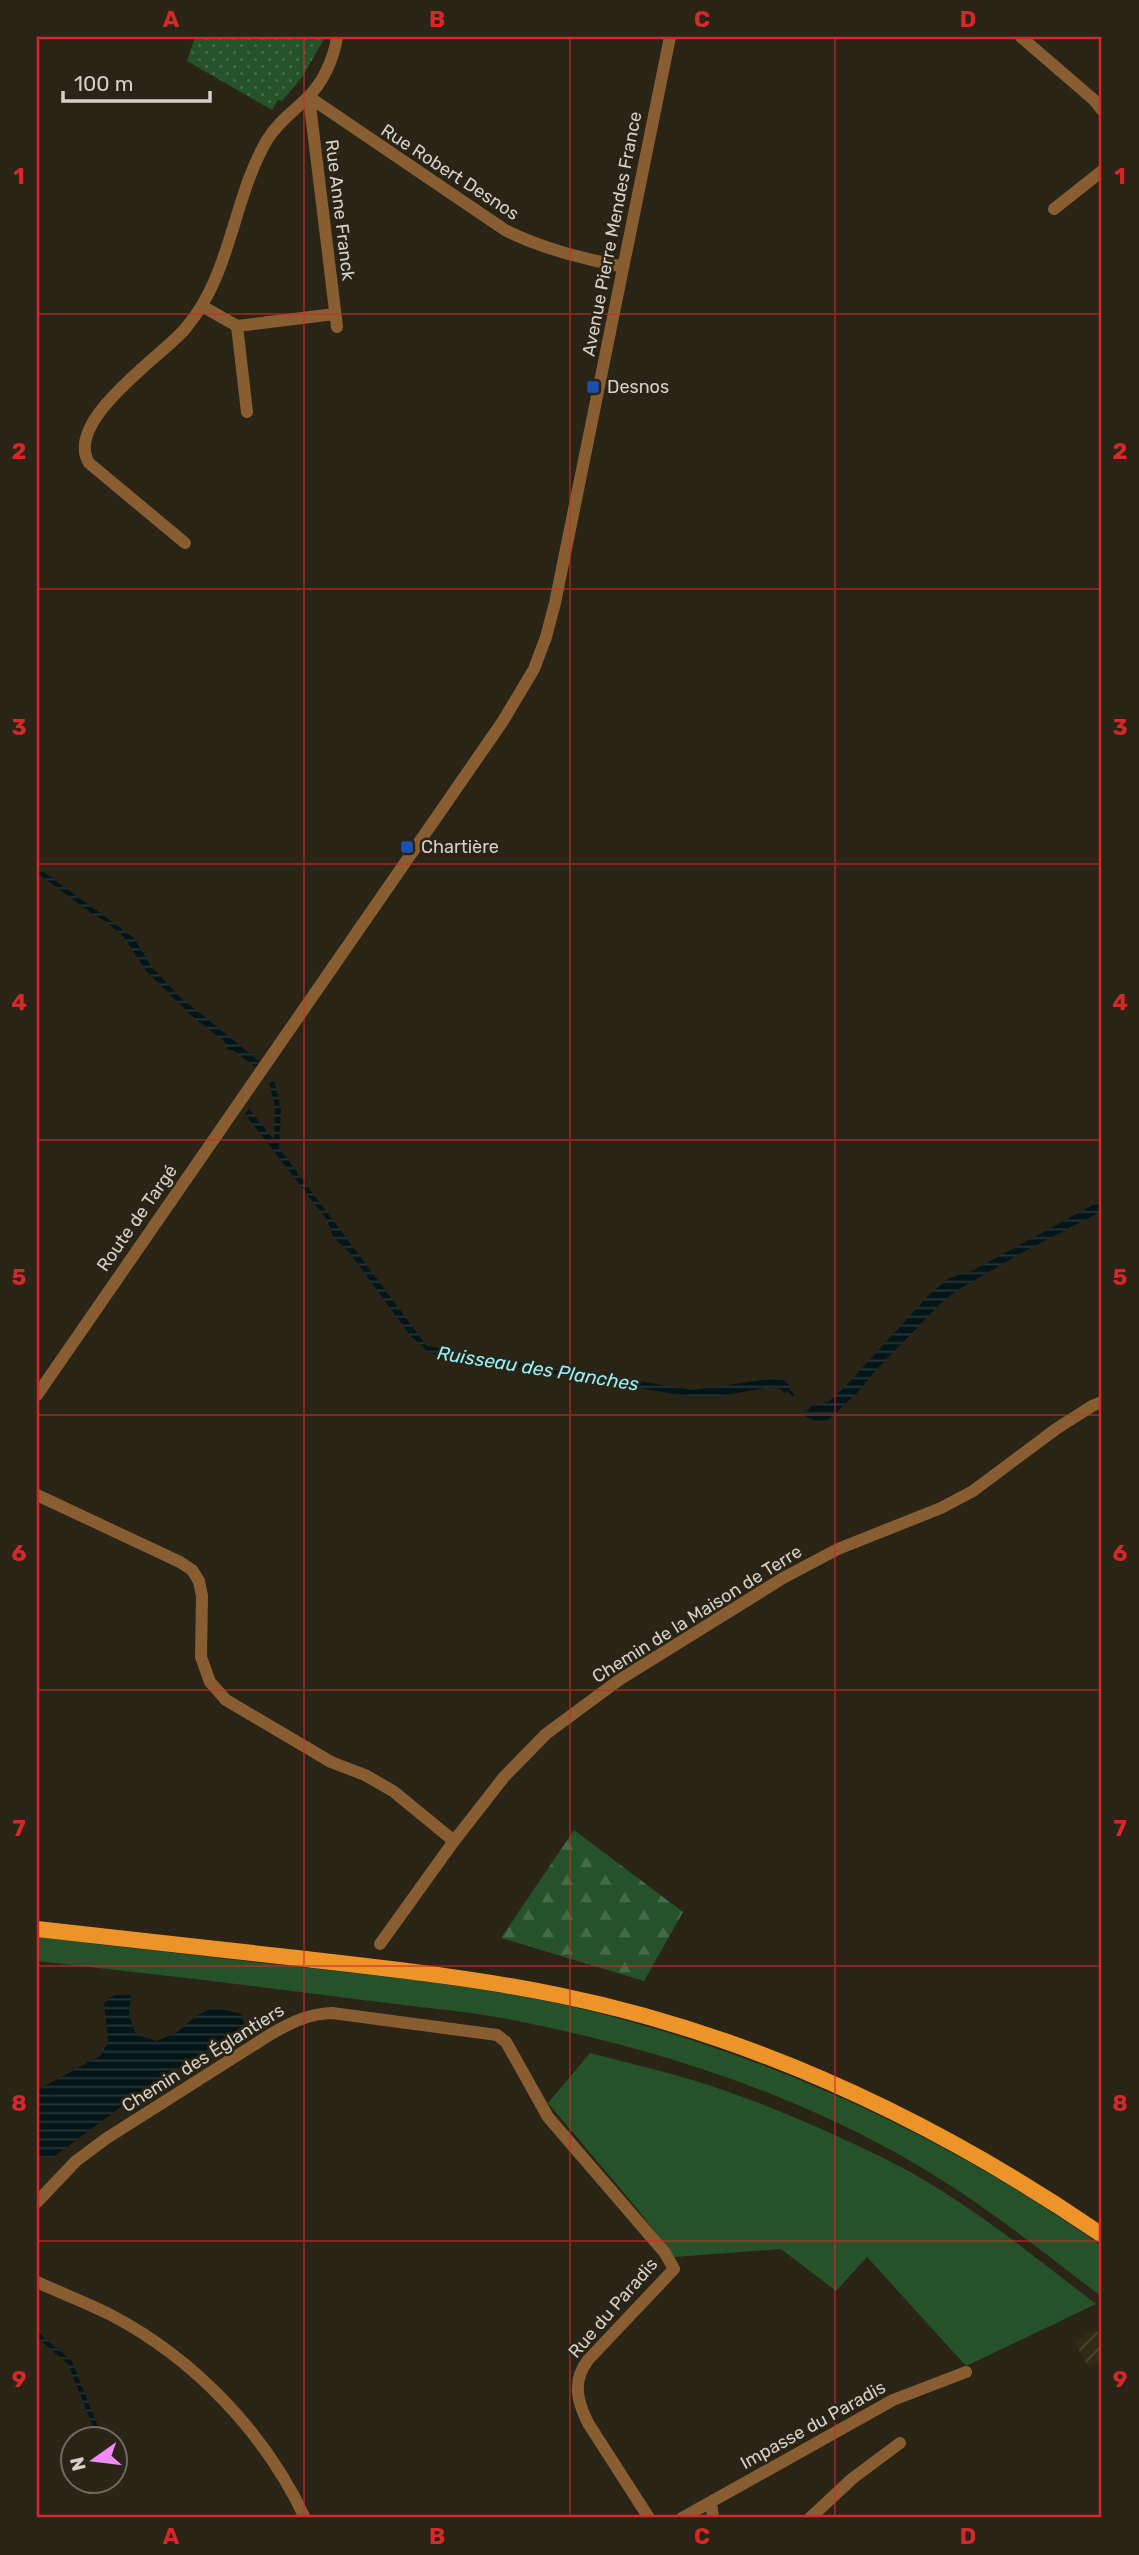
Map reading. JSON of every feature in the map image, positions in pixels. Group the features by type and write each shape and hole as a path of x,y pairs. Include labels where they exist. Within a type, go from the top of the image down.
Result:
{"main road":[{"path":"37,1929 478,1981 560,1995 682,2028 815,2076 905,2117 984,2160 1102,2235"}],"street":[{"path":"185,543 96,470 86,458 84,448 95,421 115,394 140,368 176,339 202,306 221,267 257,159 277,125 309,97 331,60 337,37"},
{"name":"Avenue Pierre Mendes France","path":"268,1063 488,743 534,669 555,603 670,37"},
{"path":"1021,37 1102,110"},
{"name":"Rue Robert Desnos","path":"309,97 505,230 522,239 556,250 623,267"},
{"name":"Rue Anne Franck","path":"237,326 336,321 309,97"},
{"path":"1054,209 1102,171"},
{"path":"202,306 237,326 247,412"},
{"name":"Route de Targé","path":"37,1395 160,1214 268,1063"},
{"name":"Chemin de la Maison de Terre","path":"380,1944 504,1777 546,1734 619,1680 783,1578 838,1549 941,1508 973,1491 1056,1429 1102,1402"},
{"path":"37,1495 192,1570 199,1581 202,1596 201,1657 209,1682 226,1700 331,1762 365,1775 393,1791 454,1841"},
{"name":"Chemin des Églantiers","path":"37,2202 76,2161 107,2138 271,2034 313,2014 332,2014 497,2035"},
{"name":"Rue du Paradis","path":"497,2035 506,2042 548,2117 665,2253 674,2269 588,2360 578,2377 577,2388 582,2409 589,2423 649,2518"},
{"path":"37,2282 111,2316 152,2340 195,2372 231,2407 262,2446 305,2518"},
{"name":"Impasse du Paradis","path":"682,2518 893,2400 966,2372"},
{"path":"810,2518 853,2478 900,2443"},
{"path":"711,2502 713,2518"}],"shaded area":[{"path":"1096,2329 1102,2340 1102,2360 1089,2368 1074,2341"}],"green space":[{"path":"195,37 325,37 303,76 282,101 278,100 272,110 187,61"},
{"path":"574,1830 683,1912 644,1981 501,1938"},
{"path":"37,1937 486,1990 586,2010 723,2051 790,2076 919,2135 1042,2206 1102,2246 1102,2297 1000,2219 919,2166 800,2106 705,2070 607,2041 508,2019 37,1961"},
{"path":"590,2053 729,2092 792,2116 875,2154 948,2195 1096,2304 966,2366 867,2257 836,2291 781,2249 674,2257 548,2103"}],"water":[{"path":"37,867 134,938 151,966 180,997 259,1061 255,1067 233,1050 228,1050 224,1041 193,1017 146,971 124,937 37,873"},
{"path":"274,1080 281,1110 279,1148 427,1346 693,1390 770,1379 783,1380 792,1387 785,1393 776,1386 715,1397 693,1397 429,1353 409,1334 350,1253 333,1237 327,1220 245,1114 249,1109 274,1140 275,1106 269,1083"},
{"path":"1102,1200 1102,1211 956,1291 939,1305 857,1393 828,1420 817,1422 803,1415 812,1406 828,1402 845,1387 928,1296 949,1278 972,1271"},
{"path":"114,1995 131,1995 129,2015 136,2035 157,2041 176,2033 196,2016 214,2007 241,2014 244,2023 235,2032 132,2099 52,2158 37,2156 37,2090 100,2056 108,2043 104,2003"},
{"path":"37,2329 72,2361 98,2426 93,2426 68,2364 39,2339"}],"waterway":[{"name":"Ruisseau des Planches","path":"787,1389 793,1395"}],"place":[{"name":"Desnos","path":"593,387"},
{"name":"Chartière","path":"407,847"}]}
